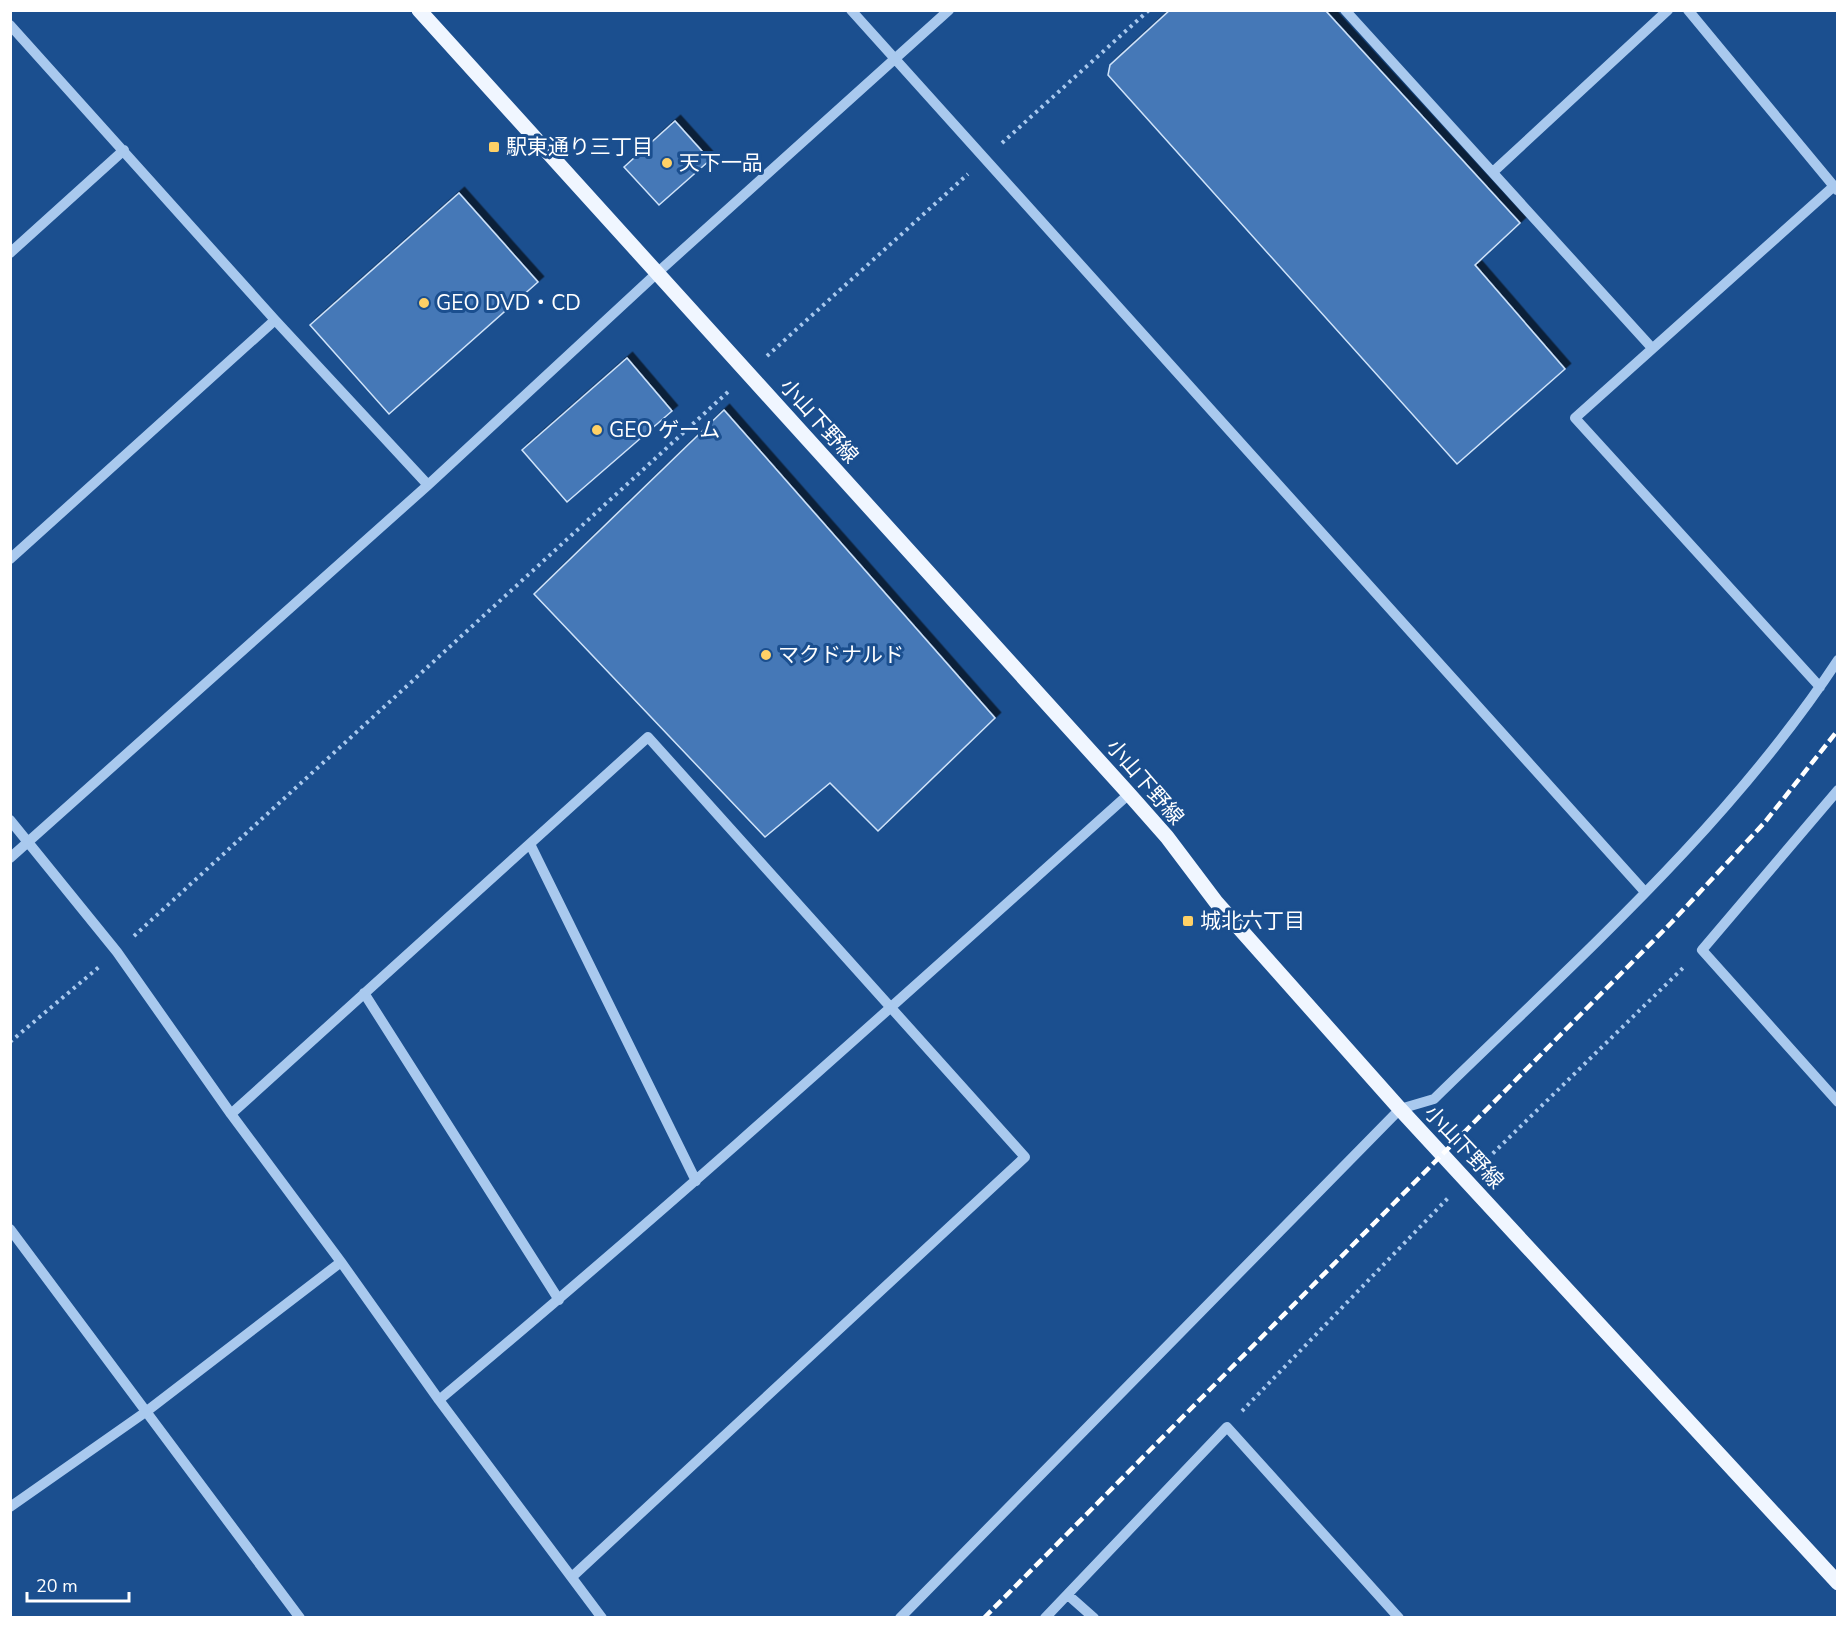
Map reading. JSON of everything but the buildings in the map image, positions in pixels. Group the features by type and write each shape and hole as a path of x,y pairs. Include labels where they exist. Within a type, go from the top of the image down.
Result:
{"main road":[{"name":"小山下野線","path":"418,10 1129,794 1167,837 1216,902 1400,1109 1838,1583"}],"street":[{"path":"850,10 1645,892"},
{"path":"10,858 428,485 656,274 948,10"},
{"path":"1346,10 1652,348"},
{"path":"1493,172 1668,10"},
{"path":"1688,10 1835,189 1575,418 1820,687"},
{"path":"10,26 275,320 428,485"},
{"path":"10,253 124,150"},
{"path":"10,559 275,320"},
{"path":"900,1617 1400,1109 1434,1100 1645,892 1737,794 1820,687 1838,660"},
{"path":"231,1114 648,737 1025,1157 573,1576"},
{"path":"1838,790 1702,950 1838,1102"},
{"path":"439,1400 696,1181 1129,794"},
{"path":"10,820 117,952 231,1114 341,1262 439,1400 602,1617"},
{"path":"530,844 696,1181"},
{"path":"364,993 559,1300"},
{"path":"10,1229 300,1617"},
{"path":"10,1507 147,1411 341,1262"},
{"path":"1045,1617 1227,1427 1399,1617"},
{"path":"1068,1595 1094,1617"}],"path":[{"path":"1001,145 1149,10"},
{"path":"10,1042 117,952 974,168"}],"railway":[{"path":"984,1618 1671,923 1765,822 1838,730"}],"place":[{"name":"駅東通り三丁目","path":"494,147"},
{"name":"天下一品","path":"667,163"},
{"name":"GEO DVD・CD","path":"424,303"},
{"name":"GEO ゲーム","path":"597,430"},
{"name":"マクドナルド","path":"766,655"},
{"name":"城北六丁目","path":"1188,921"}]}
